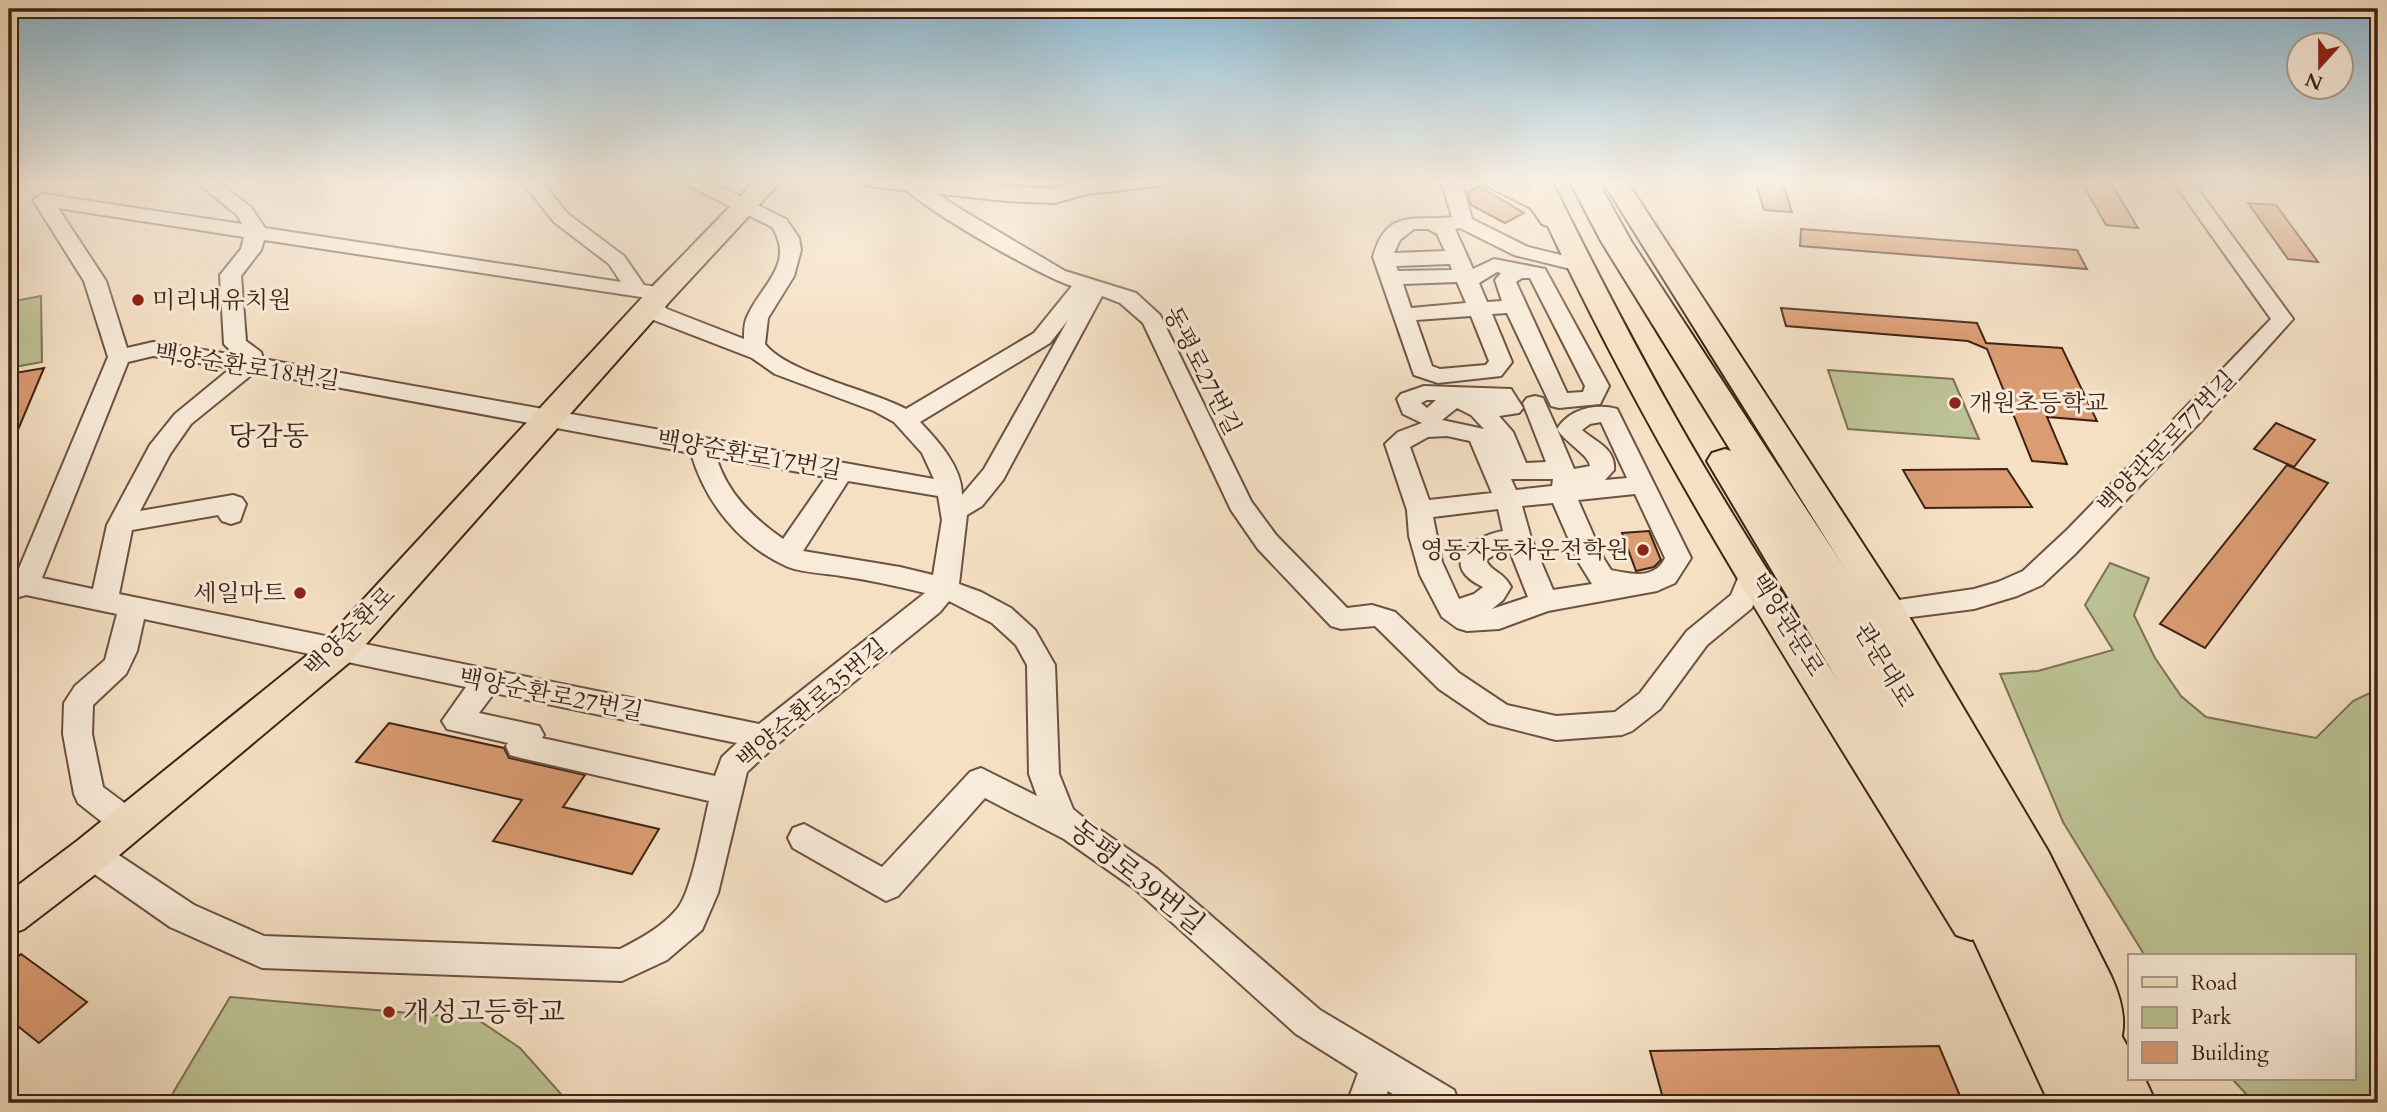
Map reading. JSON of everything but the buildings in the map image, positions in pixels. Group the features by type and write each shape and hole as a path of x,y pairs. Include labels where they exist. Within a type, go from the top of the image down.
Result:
{"highway":[{"path":"1584,232 1589,246"},
{"path":"1588,232 1589,246"},
{"name":"관문대로","path":"1589,246 1861,682 1958,856 2077,1103"},
{"name":"관문대로","path":"1589,246 1887,667 1984,833 2129,1103"}],"main road":[{"name":"백양순환로","path":"9,916 90,854 338,651 549,421 650,296 717,232"},
{"path":"1573,232 1589,246"},
{"name":"백양관문로","path":"1578,232 1589,246 1686,465 2057,1058"},
{"path":"1647,232 1888,610 2034,864 2096,991 2108,1060"}],"street":[{"name":"백양순환로18번길","path":"63,232 95,281 119,357 153,349 250,364 549,421"},
{"path":"104,601 121,523 159,451 183,419 250,364 253,357 235,344 230,275 251,250 255,232 650,296"},
{"path":"580,232 617,260 650,296 659,314 760,354 783,369 882,406 906,421 931,448 945,472 953,500 945,587"},
{"path":"760,354 754,344 757,318 784,276 791,250 785,232"},
{"name":"동평로27번길","path":"984,232 1058,275 1128,298 1152,320 1240,504 1267,542 1341,619 1372,615 1385,619 1449,681 1499,715 1556,728 1622,723 1650,701 1697,638 1742,601 1753,571"},
{"path":"1387,269 1456,256 1518,271 1538,273 1597,386 1592,399 1547,402 1493,371 1438,376 1422,370 1387,269 1385,246 1398,232"},
{"path":"1438,232 1456,256 1501,362 1493,371"},
{"path":"1456,256 1460,232"},
{"path":"1482,232 1521,251 1589,246"},
{"name":"백양관문로77번길","path":"1888,610 1938,607 2027,582 2089,524 2282,319 2219,232"},
{"path":"1456,256 1494,265"},
{"path":"1518,271 1505,280 1547,402 1550,439 1564,481 1564,498 1592,563 1602,577 1643,585"},
{"path":"906,421 982,372 1042,338 1078,290 1096,288"},
{"path":"953,500 974,500 994,474 1096,288"},
{"path":"1403,314 1515,306"},
{"path":"17,587 119,357"},
{"path":"1479,410 1501,432 1517,471 1564,481 1643,485"},
{"path":"1420,510 1508,500 1564,481 1595,475 1602,470 1604,463 1600,454 1573,439 1569,429 1575,420 1589,415 1609,414 1678,558 1675,570 1664,578 1643,585 1544,602 1499,619 1468,621 1452,610 1442,594 1419,530 1420,510 1397,444 1412,432 1434,429 1457,427 1480,436 1508,500 1518,538 1544,602"},
{"name":"백양순환로17번길","path":"549,421 842,471 953,500"},
{"path":"1523,440 1550,439"},
{"name":"동평로39번길","path":"701,447 713,483 733,510 762,537 787,554 798,560 924,581 945,587 1018,627 1036,650 1041,664 1044,774 1061,817 1079,833 1146,879 1308,1022 1441,1103"},
{"path":"787,554 842,471"},
{"path":"121,523 233,504 231,516"},
{"path":"1452,610 1478,606 1492,597 1498,587 1495,580 1482,575 1473,565 1473,556 1498,541 1518,538"},
{"name":"백양순환로27번길","path":"17,587 104,601 486,682 764,737"},
{"name":"백양순환로35번길","path":"90,854 181,916 262,951 622,965 656,949 690,919 702,893 733,766 764,737 930,605 945,587"},
{"path":"127,824 89,794 79,746 78,705 89,690 111,674 118,663 133,607"},
{"path":"486,682 457,721 529,735 521,746 727,792"},
{"path":"804,838 886,886 981,781 1079,833"},
{"path":"1364,1103 1379,1065"}],"green space":[{"path":"41,296 42,362 9,368 9,302"},
{"path":"1828,370 1953,379 1979,439 1848,429"},
{"path":"2110,563 2149,578 2134,615 2155,658 2181,696 2206,717 2316,738 2353,701 2378,689 2378,1103 2281,1103 2249,1097 2233,1080 2356,1080 2356,954 2144,954 2063,822 2000,674 2038,671 2113,650 2085,605"},
{"path":"230,997 477,1019 520,1048 569,1103 167,1103"}],"place":[{"name":"미리내유치원","path":"138,300"},
{"name":"개원초등학교","path":"1955,403"},
{"name":"영동자동차운전학원","path":"1643,550"},
{"name":"세일마트","path":"300,593"},
{"name":"개성고등학교","path":"389,1012"}],"district":[{"name":"당감동","path":"269,436"}]}
